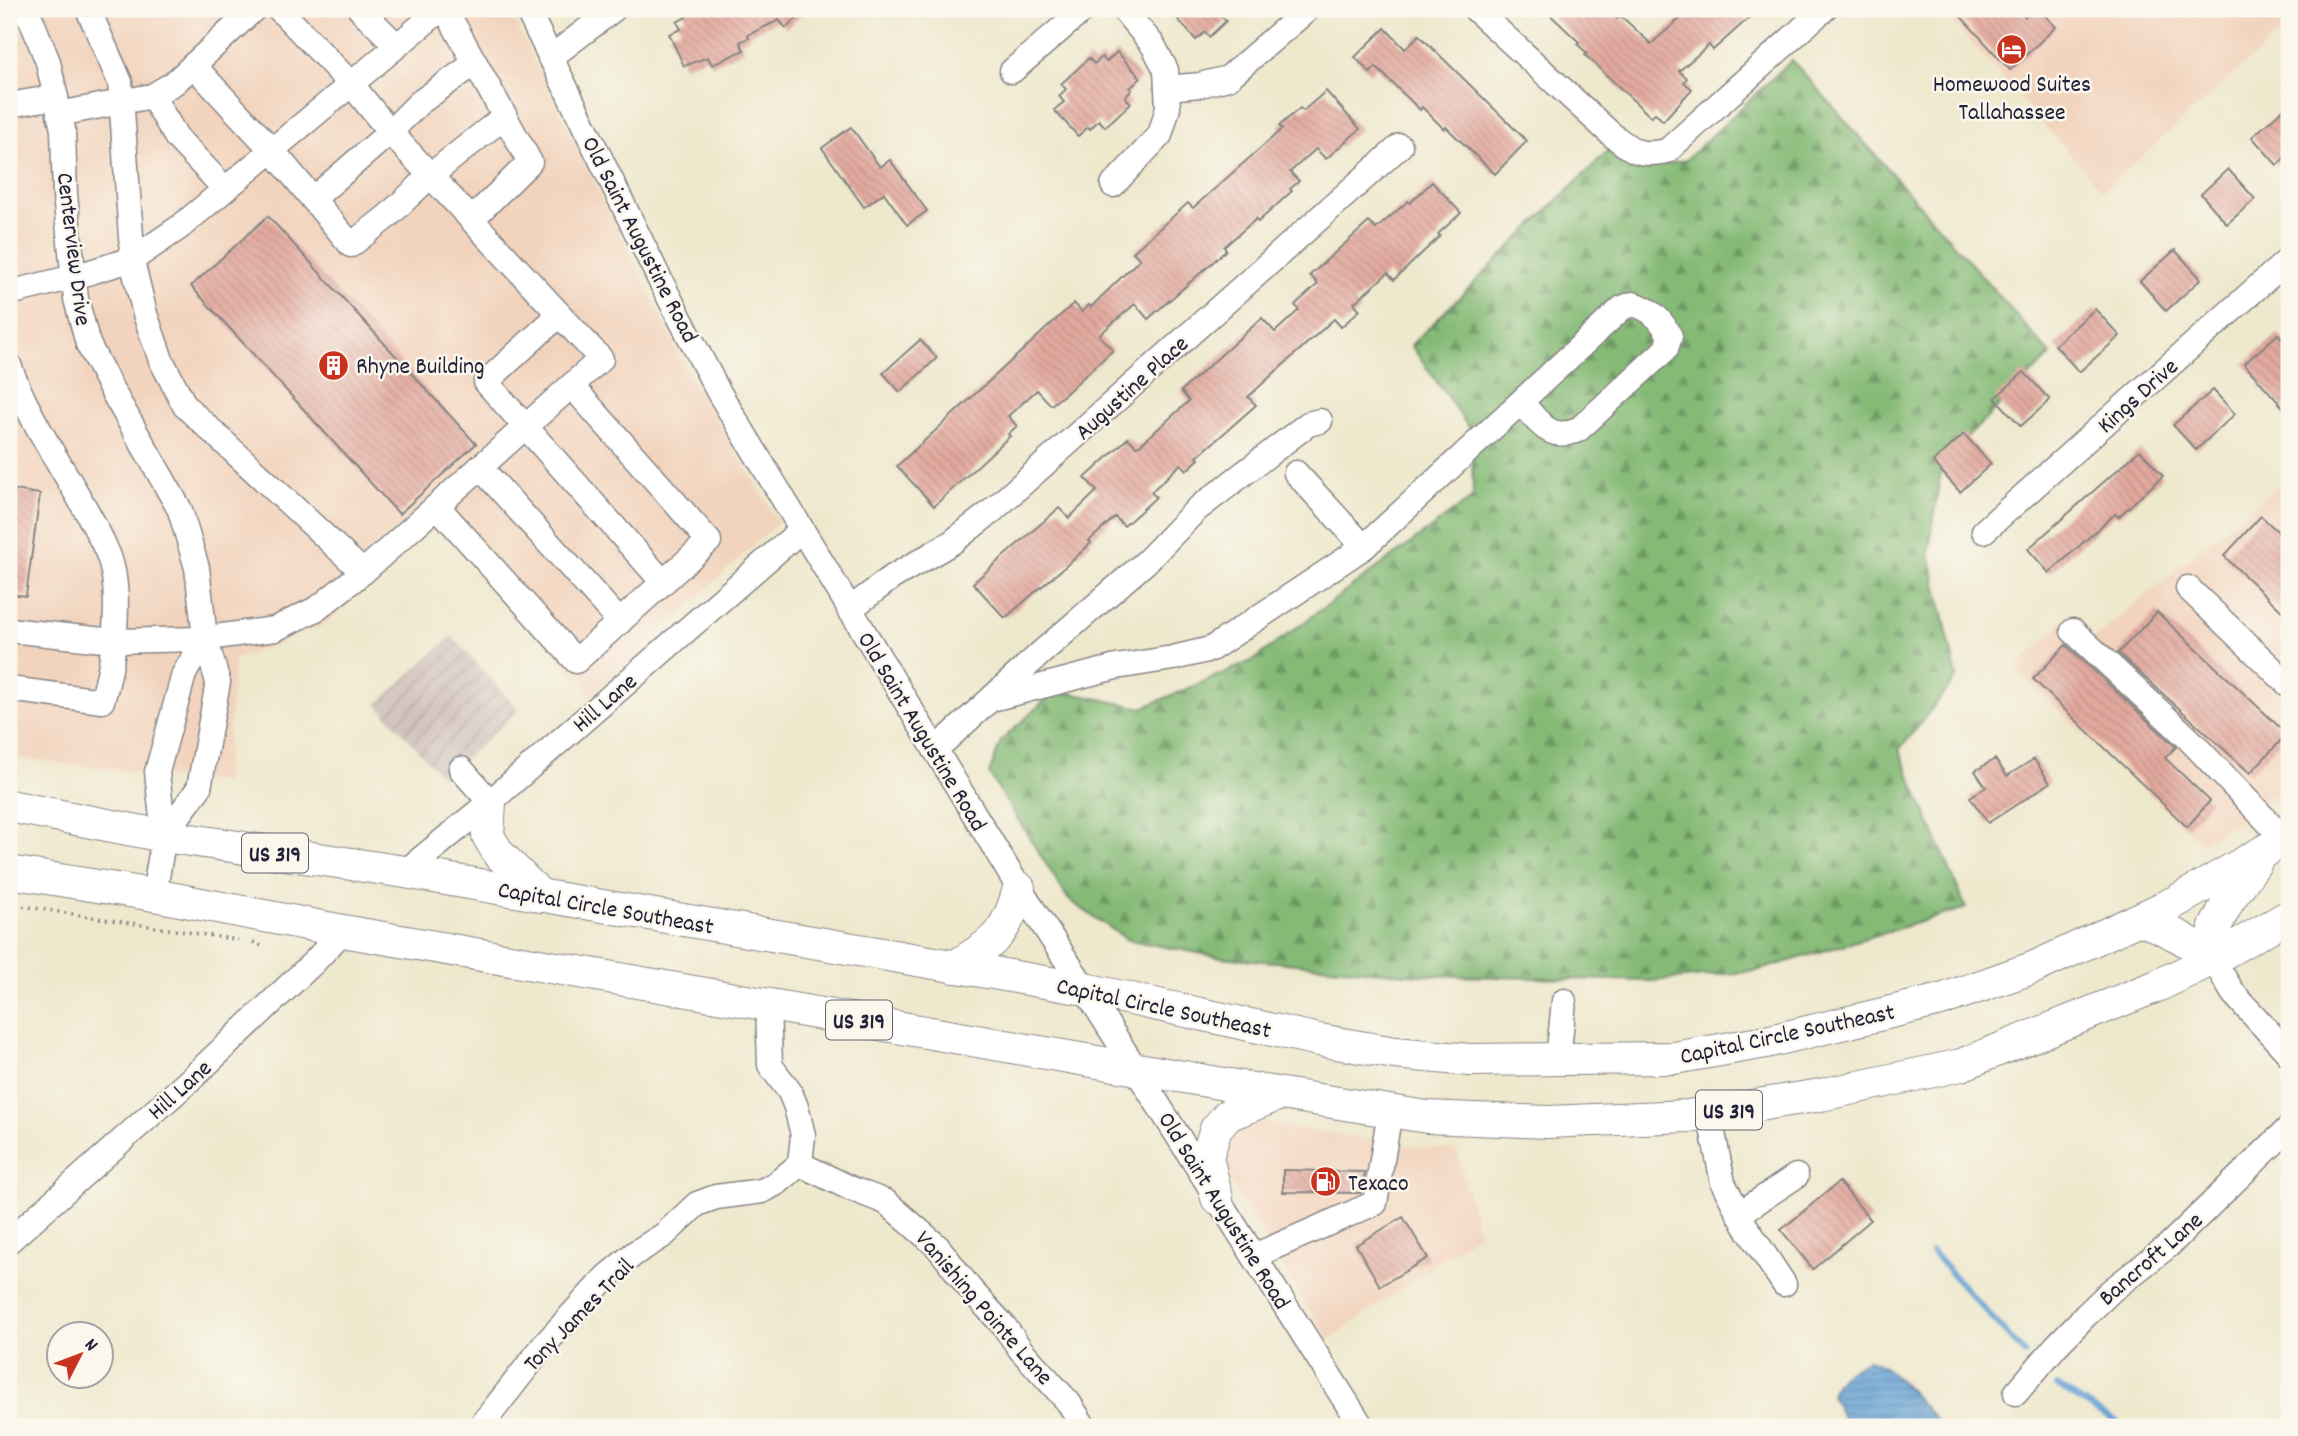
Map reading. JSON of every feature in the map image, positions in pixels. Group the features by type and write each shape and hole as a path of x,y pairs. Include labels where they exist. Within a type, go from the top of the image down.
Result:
{"main road":[{"path":"491,802 488,836 499,854 541,896"},
{"name":"Capital Circle Southeast","path":"9,806 164,836 405,872 1085,989 1319,1040 1395,1053 1470,1060 1674,1058 1766,1042 1941,1000 2035,967 2139,919 2177,901 2279,843"},
{"path":"2213,959 2215,927 2228,900 2279,843"},
{"name":"US 319","path":"9,872 154,895 343,931 1282,1094 1427,1117 1548,1122 1688,1116 1821,1095 1961,1065 2158,986 2213,959 2289,916"},
{"path":"954,967 982,950 999,935 1012,914 1019,888"},
{"path":"2139,919 2192,942 2213,959"},
{"path":"1217,1198 1207,1157 1216,1129 1228,1115 1282,1094"}],"street":[{"name":"Centerview Drive","path":"23,9 31,19 48,62 63,130 65,195 76,299 88,344 180,510 197,568 205,638 218,682 199,788 164,836"},
{"path":"88,9 120,82 133,259 145,314 162,360 185,406 363,572"},
{"path":"9,105 121,102 152,96 174,83 254,9"},
{"path":"9,630 113,641 205,638 275,629 318,608 363,572 601,359 390,132 352,85 279,9"},
{"path":"360,9 397,46"},
{"path":"9,293 133,259 180,227 443,9 530,162 472,219"},
{"name":"Old Saint Augustine Road","path":"527,9 718,391 1019,888 1362,1427"},
{"path":"550,58 614,9"},
{"path":"1012,71 1084,9"},
{"path":"1113,185 1160,135 1168,108 1166,70 1153,45 1124,9"},
{"path":"1167,88 1200,85 1228,78 1308,9"},
{"path":"1475,9 1611,134 1630,149 1648,155 1667,151 1824,9"},
{"path":"313,199 419,103 475,63"},
{"path":"193,65 272,150 351,245 505,116"},
{"path":"152,96 177,138 225,189"},
{"name":"Augustine Place","path":"849,610 891,578 951,543 992,511 1400,146"},
{"name":"Kings Drive","path":"1984,531 2289,259"},
{"path":"992,699 1116,667 1173,659 1211,649 1364,547 1622,308 1633,304 1648,308 1665,326 1670,336 1666,349 1578,430 1565,435 1549,432 1521,402"},
{"path":"559,315 486,382 663,582"},
{"path":"9,365 29,411 109,556 117,605 108,682 102,701 9,689"},
{"path":"437,506 576,661 620,622 709,541 572,386"},
{"path":"935,750 1147,561 1196,510 1308,424 1320,421"},
{"path":"480,467 620,622"},
{"path":"1296,472 1364,547"},
{"name":"Hill Lane","path":"405,872 491,802 801,530"},
{"path":"2188,589 2289,685"},
{"path":"2073,631 2188,738 2279,843"},
{"name":"Centerview Drive","path":"154,895 164,836 157,772 184,674 205,638"},
{"path":"461,769 491,802"},
{"name":"Hill Lane","path":"9,1241 192,1078 343,931"},
{"path":"2213,959 2233,993 2289,1054"},
{"path":"1558,1060 1564,1002"},
{"path":"768,1004 769,1065 790,1092 796,1107 803,1135 800,1164"},
{"path":"1254,1256 1375,1203 1390,1111"},
{"path":"1709,1113 1723,1183 1739,1214 1784,1284"},
{"name":"Bancroft Lane","path":"2016,1393 2086,1315 2112,1290 2168,1246 2289,1128"},
{"name":"Tony James Trail","path":"480,1427 545,1344 606,1277 635,1252 664,1235 697,1204 716,1197 762,1191 778,1183 800,1164"},
{"name":"Vanishing Pointe Lane","path":"800,1164 886,1202 938,1247 1021,1350 1069,1403 1084,1427"},
{"path":"1739,1214 1796,1177"}],"path":[{"path":"9,904 239,940"},
{"path":"253,942 264,947"}],"shaded area":[{"path":"9,9 509,9 692,380 779,522 593,695 438,522 324,625 234,660 225,783 9,757"},
{"path":"1941,9 2289,9 2289,25 2103,191"},
{"path":"2289,476 2289,787 2202,844 2014,669 2070,616 2093,639"},
{"path":"452,636 519,710 443,778 377,704"},
{"path":"1256,1121 1414,1147 1457,1150 1479,1233 1329,1340 1227,1178 1217,1149 1234,1125"}],"green space":[{"path":"1792,60 2051,355 1942,462 1929,552 1957,677 1899,750 1966,908 1756,971 1651,981 1417,975 1220,957 1128,940 1069,900 989,774 1001,741 1056,690 1142,708 1252,661 1473,497 1472,432 1411,345 1613,146 1653,167 1686,160"}],"water":[{"path":"1868,1360 1898,1379 1942,1427 1847,1427 1831,1395 1840,1377"}],"building":[{"path":"682,9 808,9 786,28 779,20 748,35 749,38 740,42 744,50 712,65 708,57 684,66 669,34 681,29 677,22 686,17"},
{"path":"1169,9 1215,9 1226,21 1209,37 1205,32 1196,40"},
{"path":"1544,9 1606,9 1617,19 1621,16 1651,44 1691,9 1759,9 1713,50 1709,45 1679,71 1687,78 1684,82 1692,89 1663,121 1655,113 1651,117 1585,55 1587,53 1577,44 1579,42"},
{"name":"Homewood Suites Tallahassee","path":"1954,9 2017,9 2025,17 2034,9 2039,9 2056,27 2010,70"},
{"path":"1385,28 1405,49 1419,35 1527,141 1495,174 1446,127 1444,129 1422,107 1420,110 1376,67 1370,73 1355,57"},
{"path":"1117,52 1141,78 1125,97 1131,103 1105,127 1099,120 1078,136 1054,110 1064,102 1059,96 1066,89 1061,84 1089,58 1094,64 1102,57 1106,62"},
{"path":"1326,91 1360,129 1326,159 1316,149 1290,172 1299,181 1290,189 1292,191 1258,222 1256,219 1224,247 1226,250 1148,319 1135,304 1099,335 1113,350 1051,405 1037,390 1008,416 1017,426 1008,434 1010,436 934,506 897,466 1074,303 1082,312 1089,305 1091,307 1140,259 1133,252 1188,203 1193,208 1282,129 1279,126 1300,108 1303,111"},
{"path":"2289,104 2289,154 2277,165 2252,137"},
{"path":"851,127 880,167 890,160 927,211 907,225 884,193 864,207 822,148"},
{"path":"2228,169 2255,199 2227,224 2201,194"},
{"path":"1432,182 1461,213 1438,234 1440,236 1394,280 1388,273 1354,303 1360,310 1341,327 1334,319 1248,397 1256,405 1197,457 1199,459 1187,470 1181,464 1151,492 1156,497 1124,526 1115,517 1074,559 1005,618 973,583 1059,508 1069,518 1097,491 1085,478 1128,438 1136,446 1140,445 1189,401 1181,391 1262,318 1275,332 1299,310 1295,305 1318,284 1310,275 1369,222 1376,229"},
{"name":"Rhyne Building","path":"268,216 476,444 399,514 191,286"},
{"path":"2175,250 2201,279 2166,311 2140,281"},
{"path":"2095,309 2120,336 2079,372 2055,345"},
{"path":"2278,334 2289,346 2289,414 2244,364"},
{"path":"920,340 937,358 900,392 883,373"},
{"path":"2024,372 2050,400 2021,426 1995,398"},
{"path":"2213,390 2235,414 2196,450 2173,425"},
{"path":"1964,434 1991,464 1960,492 1933,462"},
{"path":"2140,450 2163,476 2118,517 2115,514 2049,573 2028,549"},
{"path":"9,489 40,494 26,596 9,594"},
{"path":"2261,516 2289,542 2289,618 2224,556"},
{"path":"2157,612 2287,734 2250,773 2118,653"},
{"path":"2066,645 2176,747 2165,758 2210,801 2187,827 2033,679"},
{"path":"1995,759 2007,776 2034,759 2050,783 1988,823 1970,797 1986,787 1975,771"},
{"name":"Texaco","path":"1283,1170 1365,1172 1361,1193 1283,1192"},
{"path":"1839,1182 1871,1220 1813,1269 1781,1230"},
{"path":"1403,1217 1428,1258 1380,1286 1356,1245"}],"waterway":[{"path":"1932,1252 2025,1354"},
{"path":"2057,1386 2124,1427"}],"place":[{"name":"Homewood Suites Tallahassee","path":"2012,49"},
{"name":"Rhyne Building","path":"333,365"},
{"name":"Texaco","path":"1325,1182"}]}
